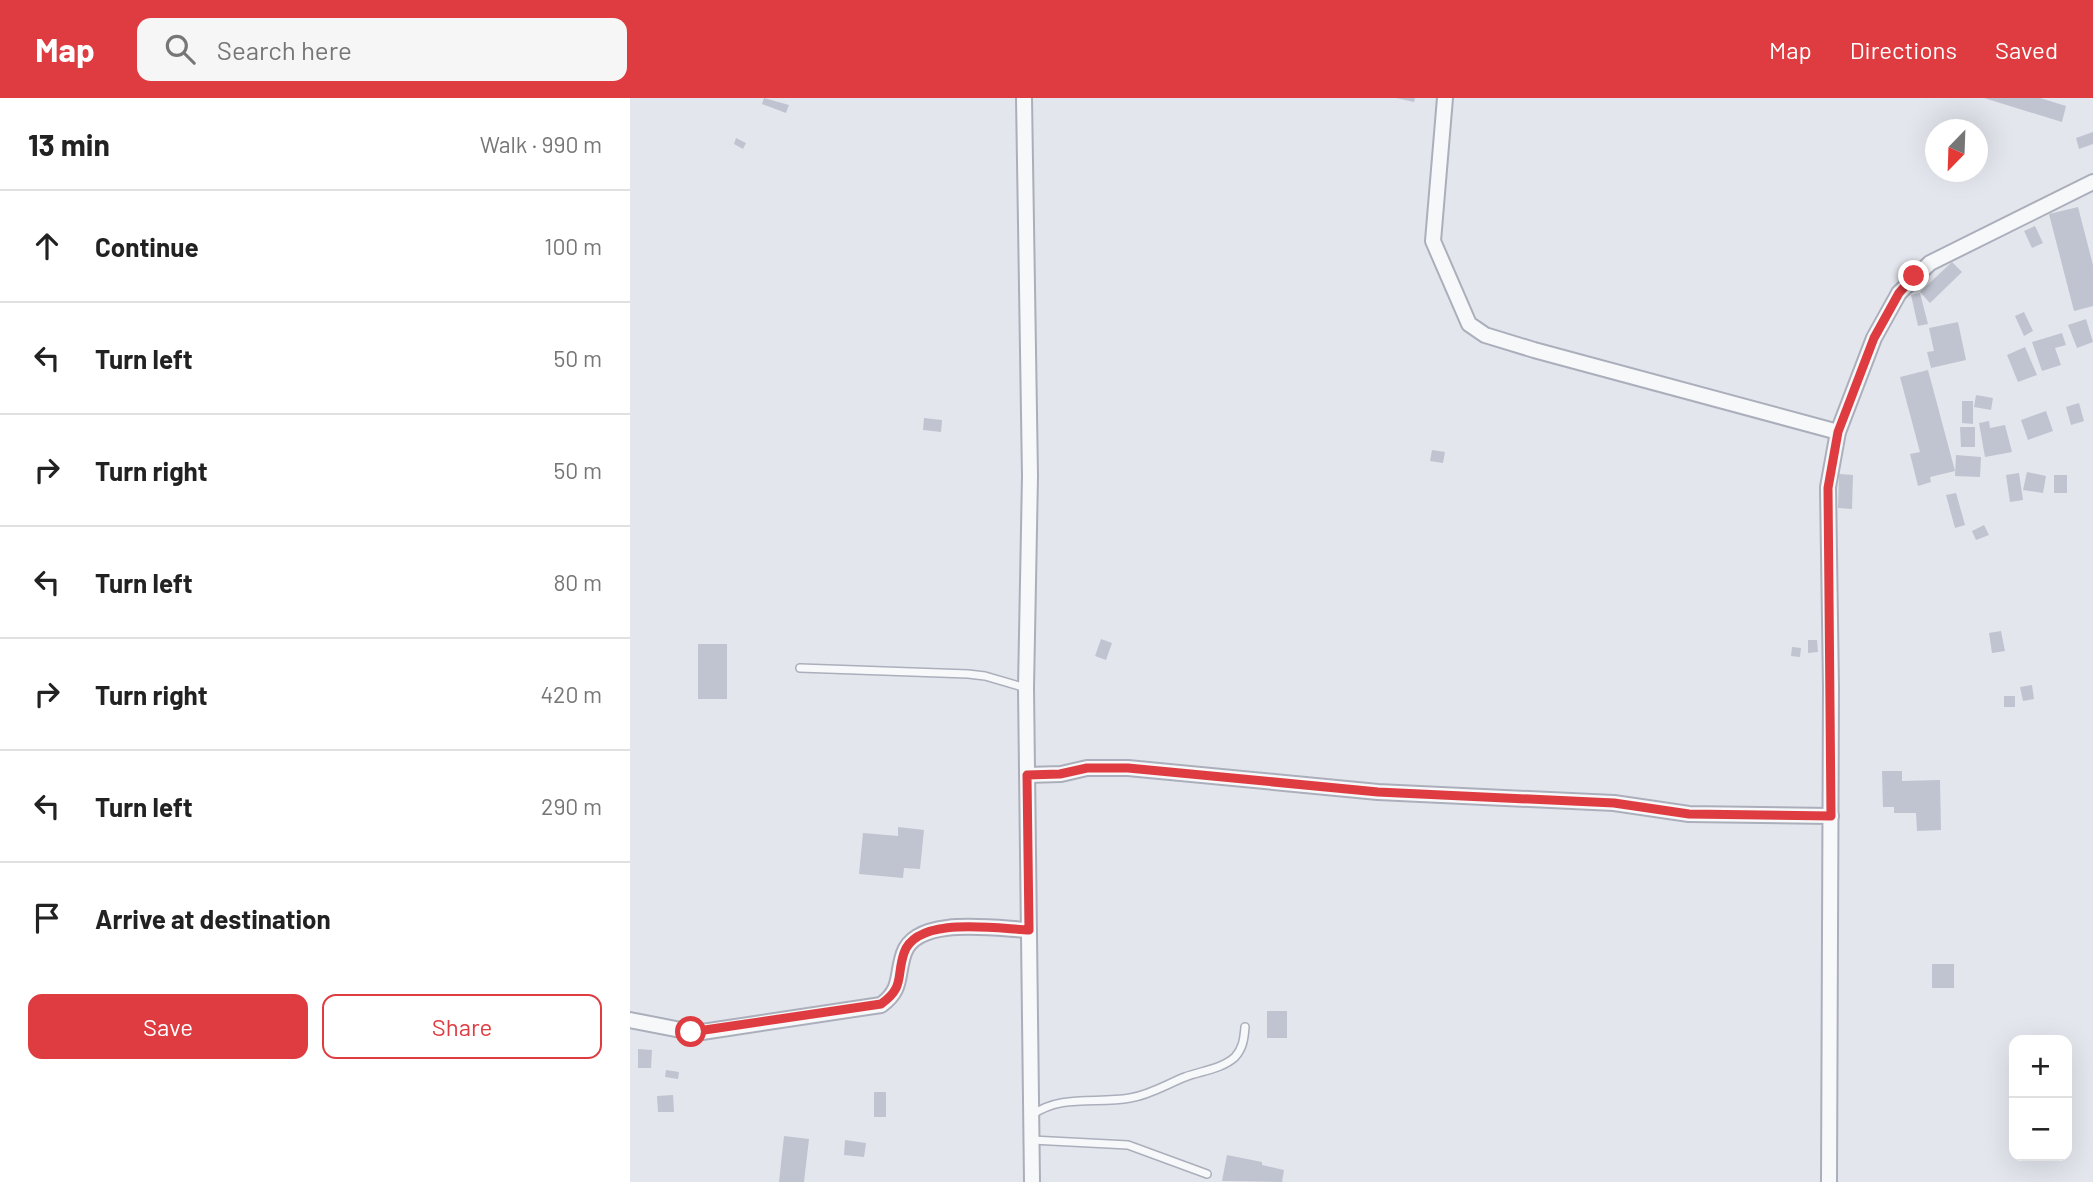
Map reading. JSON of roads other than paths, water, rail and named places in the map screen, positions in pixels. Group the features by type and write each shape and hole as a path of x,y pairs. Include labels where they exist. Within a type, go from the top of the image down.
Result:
{"street":[{"path":"1024,98 1030,476 1026,688 1032,1182"},
{"path":"1445,98 1433,241 1469,324 1496,339 1838,432"},
{"path":"1829,1182 1831,816 1828,488 1838,432 1874,338 1899,293 1914,276 1930,262 2093,182"},
{"path":"1027,775 1060,774 1087,768 1128,768 1378,792 1614,803 1689,814 1831,816"},
{"path":"630,1020 702,1032 881,1004 896,993 904,951 924,932 950,927 1029,930"}],"lane":[{"path":"800,668 968,674 1026,688"},
{"path":"1032,1115 1054,1103 1134,1098 1219,1066 1232,1060 1238,1053 1244,1043 1245,1027"},
{"path":"1032,1140 1128,1145 1207,1174"}]}
